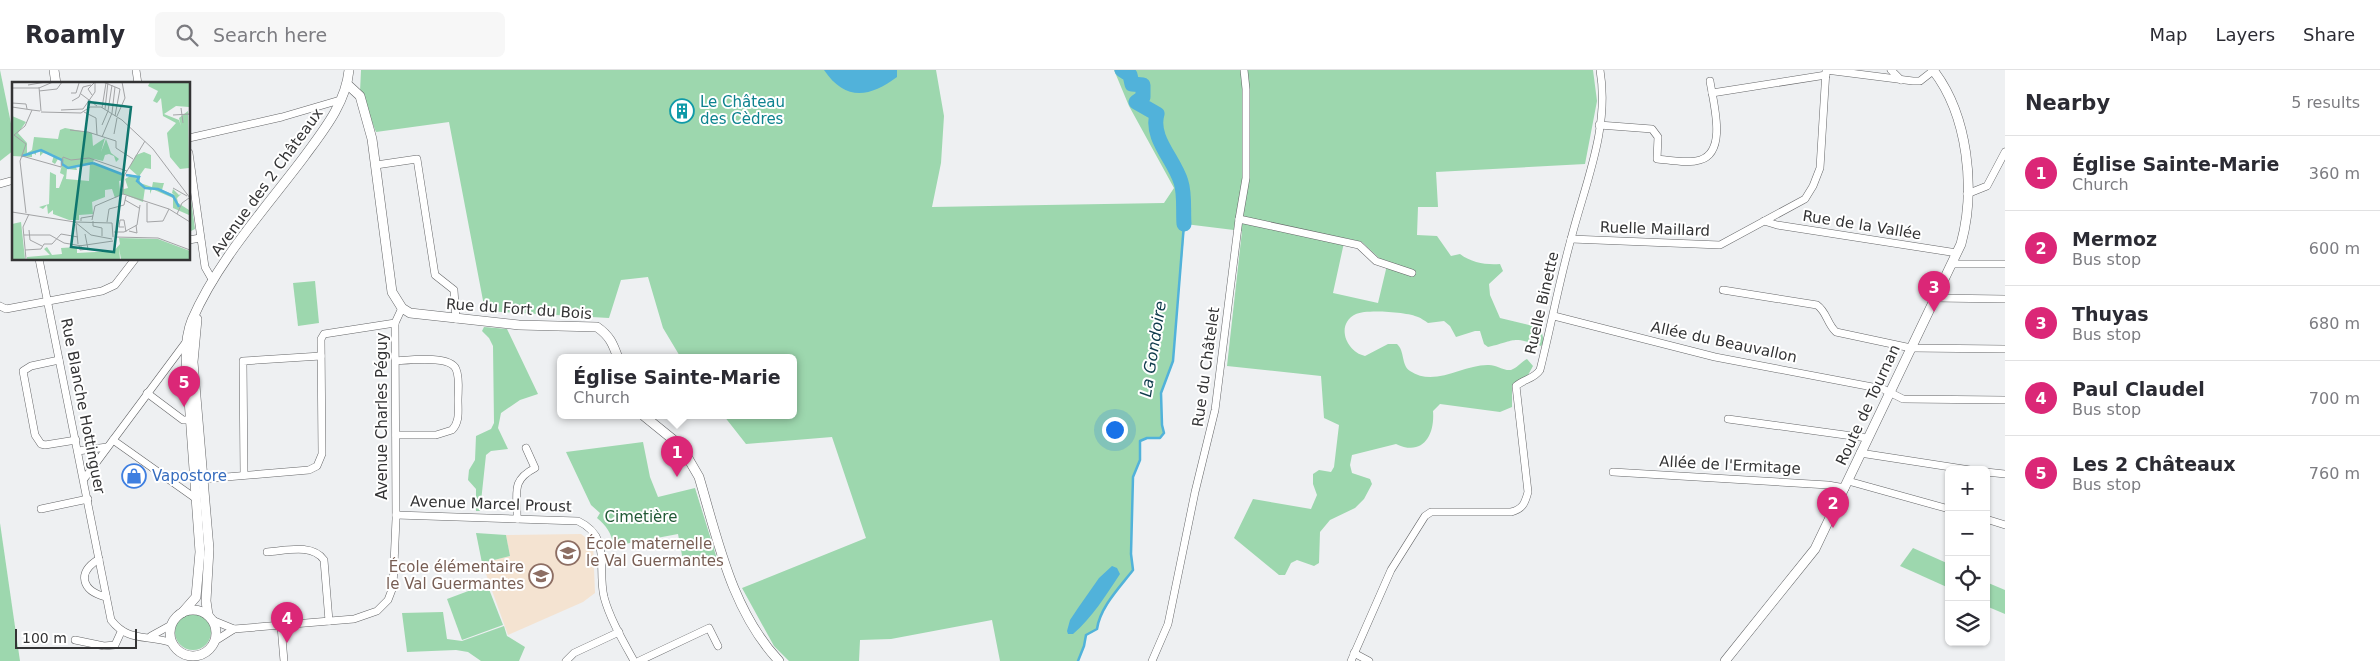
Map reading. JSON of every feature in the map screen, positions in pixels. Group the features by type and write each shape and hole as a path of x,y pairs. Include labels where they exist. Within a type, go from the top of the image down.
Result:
{"main road":[{"name":"Avenue des 2 Châteaux","path":"182,613 196,597 200,552 189,421 186,342 191,322 213,281 326,128 347,84 349,70"},
{"name":"Route de Tournan","path":"1725,661 1815,549 1957,253 1967,223 1965,157 1958,118 1948,92 1933,70"},
{"path":"347,84 360,96 372,139 392,292 402,308"},
{"name":"Avenue des 2 Châteaux","path":"199,308 193,351 209,549 206,601 210,618"},
{"name":"Rue du Fort du Bois","path":"402,308 410,313 456,319 519,325 597,328 607,334 616,354"},
{"path":"648,419 680,446 699,477 734,591 768,649 778,661"},
{"path":"195,661 181,652 172,643 171,626 182,613 195,610 210,618 216,634 206,661"},
{"path":"187,655 195,656 209,650"}],"street":[{"name":"Rue du Châtelet","path":"1152,661 1168,624 1194,492 1213,424 1246,167 1244,70"},
{"name":"Ruelle Binette","path":"1351,661 1391,570 1425,516 1432,512 1511,512 1518,510 1525,504 1528,492 1516,386 1520,382 1536,376 1540,370 1554,316 1570,238 1594,162 1602,86 1600,70"},
{"path":"1891,70 1901,80"},
{"path":"1712,93 1826,73 1920,81 1933,70"},
{"name":"Ruelle Maillard","path":"1570,238 1720,245 1805,199 1814,186 1820,168 1826,73"},
{"path":"1599,125 1652,129 1658,137 1657,159 1699,160 1708,156 1715,145 1718,133 1710,81"},
{"path":"190,138 282,117 340,100"},
{"path":"1967,194 1987,186 2005,152"},
{"path":"376,165 416,159 435,275 454,290 456,319"},
{"path":"190,161 205,267 213,281"},
{"path":"1238,219 1359,246 1376,261 1412,273"},
{"name":"Rue de la Vallée","path":"1764,221 1777,225 1957,253"},
{"path":"190,240 200,238"},
{"name":"Rue Blanche Hottinguer","path":"40,260 106,597 111,620 121,632"},
{"path":"0,306 6,309 102,291 115,285 133,260"},
{"path":"1952,264 2005,264"},
{"path":"1723,290 1817,305 1823,309 1830,327 1836,332 1911,348 2005,349"},
{"path":"1936,298 2005,299"},
{"name":"Avenue Charles Péguy","path":"210,618 234,629 329,622 363,617 377,611 388,600 393,587 396,515 395,323 402,308"},
{"name":"Allée du Beauvallon","path":"1554,316 1715,357 1884,389 1903,399 2005,400"},
{"path":"202,479 309,470 319,464 322,454 321,339 324,334 395,323"},
{"path":"84,479 186,342"},
{"path":"244,475 243,361 321,356"},
{"path":"59,360 31,366 23,371 35,435 41,444 46,445 76,440"},
{"path":"396,361 444,360 452,363 456,369 458,380 458,420 452,430 436,435 396,435"},
{"path":"147,393 183,420 194,421 198,417"},
{"path":"1728,419 1867,438"},
{"path":"112,440 195,498"},
{"path":"78,451 107,446"},
{"path":"517,519 518,481 522,475 535,468 526,448"},
{"path":"1860,453 1945,466"},
{"name":"Allée de l'Ermitage","path":"1613,472 1846,485 1945,508"},
{"path":"1990,472 2005,474"},
{"path":"41,509 88,499"},
{"name":"Avenue Marcel Proust","path":"396,515 578,521 592,528 601,544 604,596 634,661"},
{"path":"1990,521 2005,524"},
{"path":"267,552 306,550 320,554 324,560 329,622"},
{"path":"99,559 90,564 85,572 85,582 90,590 106,597"},
{"path":"150,636 171,626"},
{"path":"281,626 284,661"},
{"path":"639,661 709,628 718,646"},
{"name":"Avenue Charles Péguy","path":"215,641 234,629"},
{"path":"75,640 104,646 116,645 121,632 131,636 150,636 172,643"},
{"path":"566,661 574,653 619,632"},
{"path":"1354,653 1369,661"}],"shaded area":[{"path":"581,534 593,543 595,593 583,602 508,635 482,563 510,556 506,535"}],"green space":[{"path":"0,70 12,128 12,152 0,161"},
{"path":"361,70 936,70 944,116 941,163 932,207 1164,203 1174,188 1129,106 1114,70 1593,70 1597,101 1585,164 1436,172 1438,207 1418,207 1417,235 1437,236 1451,256 1460,254 1469,260 1479,263 1500,264 1503,271 1489,284 1490,295 1500,318 1533,326 1542,333 1544,342 1541,346 1514,340 1488,347 1484,344 1480,331 1456,337 1450,326 1444,321 1428,323 1413,315 1397,313 1361,312 1356,314 1346,324 1345,331 1348,344 1358,353 1365,356 1388,344 1397,344 1407,368 1420,376 1439,376 1489,365 1511,370 1527,359 1533,366 1528,375 1512,387 1512,407 1500,412 1440,404 1433,411 1432,428 1429,435 1420,446 1413,448 1396,444 1352,455 1350,465 1352,473 1370,479 1372,484 1364,499 1355,508 1330,520 1320,532 1319,563 1314,566 1297,560 1291,563 1285,575 1279,575 1234,538 1253,499 1311,509 1317,495 1313,484 1313,474 1319,470 1331,472 1334,467 1339,425 1324,418 1321,376 1227,366 1242,231 1185,224 1173,361 1161,393 1164,433 1160,438 1147,438 1140,441 1140,460 1133,477 1131,554 1133,570 1106,605 1097,629 1086,635 1078,661 1000,661 992,620 891,639 860,640 859,661 789,661 774,646 742,588 866,538 832,437 746,444 726,419 797,419 797,354 679,354 663,328 648,277 621,280 609,318 485,311 449,122 376,132 360,92","holes":["1345,238 1362,242 1380,259 1388,261 1378,303 1333,293"]},
{"path":"190,193 195,229 190,232"},
{"path":"315,281 319,323 298,326 293,283"},
{"path":"484,327 507,329 538,394 520,400 501,413 498,428 508,449 491,451 486,455 480,511 476,511 476,489 468,480 469,470 475,460 476,436 491,429 494,423 493,346 489,338 482,331"},
{"name":"Cimetière","path":"643,442 650,477 658,497 695,488 718,562 684,566 678,534 614,546 608,530 597,518 600,513 591,505 566,452"},
{"path":"0,523 20,661 0,661"},
{"path":"476,533 506,535 510,556 482,563"},
{"path":"1913,548 1945,562 1945,586 1900,566"},
{"path":"487,584 503,625 462,640 447,599"},
{"path":"1990,584 2005,590 2005,614 1990,608"},
{"path":"443,612 447,639 462,641 504,626 507,636 525,647 519,661 481,661 468,652 456,650 407,652 402,613"},
{"path":"193,614 200,615 206,619 210,625 210,639 206,645 200,649 193,650 186,649 180,645 176,639 175,632 176,625 180,619 186,615"}],"water":[{"path":"824,70 897,70 897,77 877,89 858,93 840,87"},
{"path":"1112,566 1117,568 1120,574 1086,621 1073,634 1068,634 1070,620 1099,578"}],"waterway":[{"name":"La Gondoire","path":"1122,70 1130,75 1132,84 1143,85 1143,97 1136,102 1157,114 1157,132 1178,173 1182,187 1184,224"},
{"name":"La Gondoire","path":"1078,661 1086,635 1097,629 1106,605 1133,570 1131,554 1133,477 1140,460 1140,441 1147,438 1160,438 1164,433 1161,393 1173,361 1184,224"}],"place":[{"name":"Le Château des Cèdres","path":"682,111"},
{"name":"Thuyas","path":"1934,312"},
{"name":"Les 2 Châteaux","path":"184,407"},
{"name":"Vapostore","path":"134,476"},
{"name":"Église Sainte-Marie","path":"677,477"},
{"name":"Mermoz","path":"1833,528"},
{"name":"École maternelle le Val Guermantes","path":"568,553"},
{"name":"École élémentaire le Val Guermantes","path":"541,576"},
{"name":"Paul Claudel","path":"287,643"}]}
